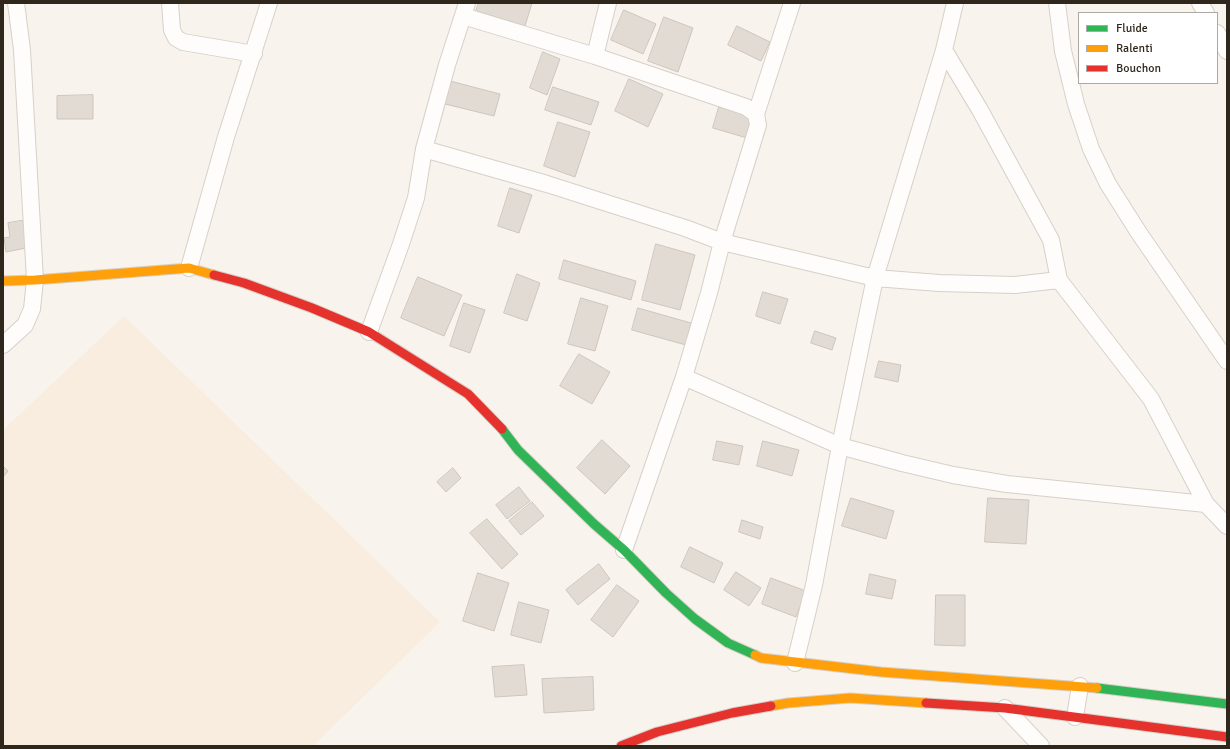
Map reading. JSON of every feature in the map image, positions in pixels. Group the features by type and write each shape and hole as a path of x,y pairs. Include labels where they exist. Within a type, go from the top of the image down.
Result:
{"street":[{"path":"3,345 24,326 32,309 35,280 22,50 16,3"},
{"path":"170,3 172,30 176,38 183,42 254,54"},
{"path":"189,268 226,137 254,54 269,3"},
{"path":"595,56 608,3"},
{"path":"624,550 684,377 709,294 722,242 758,125 756,114 792,3"},
{"path":"795,663 814,585 840,446 875,278 944,50 955,3"},
{"path":"1057,3 1063,51 1076,104 1091,149 1104,177 1139,233 1227,361"},
{"path":"1200,3 1205,12"},
{"path":"369,332 416,198 424,149 447,65 465,10 746,107 756,114"},
{"path":"1218,35 1227,51"},
{"path":"944,50 980,110 1052,240 1059,280 1151,398 1206,504 1227,526"},
{"path":"424,149 547,184 685,228 722,242 875,278 939,283 1015,285 1059,280"},
{"path":"3,281 35,280 189,268 244,283 312,308 369,332 468,394 503,430 518,450 594,524 624,550 666,593 695,619 728,643 761,658 881,672 1080,686 1227,704"},
{"path":"684,377 840,446 953,475 1000,482 1206,504"},
{"path":"1075,717 1080,686"},
{"path":"621,746 657,732 732,713 788,703 850,698 1006,708 1227,737"},
{"path":"1006,708 1041,746"}],"shaded area":[{"path":"124,316 440,622 313,746 3,746 3,430"}],"building":[{"path":"479,3 532,3 525,26 476,11"},
{"path":"624,10 656,24 643,54 611,40"},
{"path":"664,17 693,28 678,72 648,61"},
{"path":"737,26 770,42 761,61 728,45"},
{"path":"543,52 560,59 547,95 530,88"},
{"path":"629,79 663,94 648,127 615,111"},
{"path":"450,81 500,94 494,116 445,104"},
{"path":"553,87 599,102 591,125 545,110"},
{"path":"93,95 93,119 57,119 57,96"},
{"path":"719,107 753,117 747,138 713,128"},
{"path":"558,122 590,132 575,177 544,166"},
{"path":"510,188 532,195 519,233 498,226"},
{"path":"27,220 31,247 6,252 4,238 10,237 8,223"},
{"path":"656,244 695,255 680,310 642,300"},
{"path":"564,260 636,281 631,300 559,279"},
{"path":"517,274 540,283 527,321 504,313"},
{"path":"418,277 462,295 444,336 401,318"},
{"path":"763,292 788,299 780,324 756,316"},
{"path":"581,298 608,306 595,351 568,344"},
{"path":"464,303 485,310 470,353 450,346"},
{"path":"638,308 691,323 686,345 632,330"},
{"path":"815,331 836,338 832,350 811,343"},
{"path":"579,354 610,372 592,404 560,386"},
{"path":"879,361 901,365 898,382 875,377"},
{"path":"602,440 630,466 605,494 577,468"},
{"path":"717,441 743,446 739,465 713,460"},
{"path":"763,441 799,450 792,476 757,466"},
{"path":"3,466 8,471 3,477"},
{"path":"453,468 461,478 446,492 437,482"},
{"path":"519,487 530,501 507,519 496,505"},
{"path":"851,498 894,511 886,539 842,526"},
{"path":"988,498 1029,500 1026,544 985,542"},
{"path":"532,502 544,516 521,535 509,521"},
{"path":"487,519 518,554 502,569 470,533"},
{"path":"742,520 763,527 760,539 739,532"},
{"path":"690,547 723,563 714,583 681,567"},
{"path":"599,564 610,579 578,605 566,590"},
{"path":"736,572 761,588 749,606 724,590"},
{"path":"478,573 509,583 494,631 463,621"},
{"path":"870,574 896,580 892,599 866,594"},
{"path":"771,578 806,591 796,617 762,604"},
{"path":"617,585 639,601 613,637 591,620"},
{"path":"936,595 965,595 965,646 935,645"},
{"path":"519,602 549,610 541,643 511,635"},
{"path":"524,665 527,695 495,697 492,667"},
{"path":"593,677 594,710 544,713 542,679"}],"traffic: fast":[{"path":"502,429 518,450 594,524 624,550 666,593 695,619 728,643 755,655"},
{"path":"1097,688 1227,704"}],"traffic: slow":[{"path":"3,281 35,280 189,268 214,275"},
{"path":"755,655 761,658 881,672 1097,688"},
{"path":"771,706 788,703 850,698 926,703"}],"traffic: jam":[{"path":"214,275 244,283 312,308 369,332 468,394 502,429"},
{"path":"926,703 1005,708 1227,737"},
{"path":"621,746 657,732 732,713 771,706"}]}
